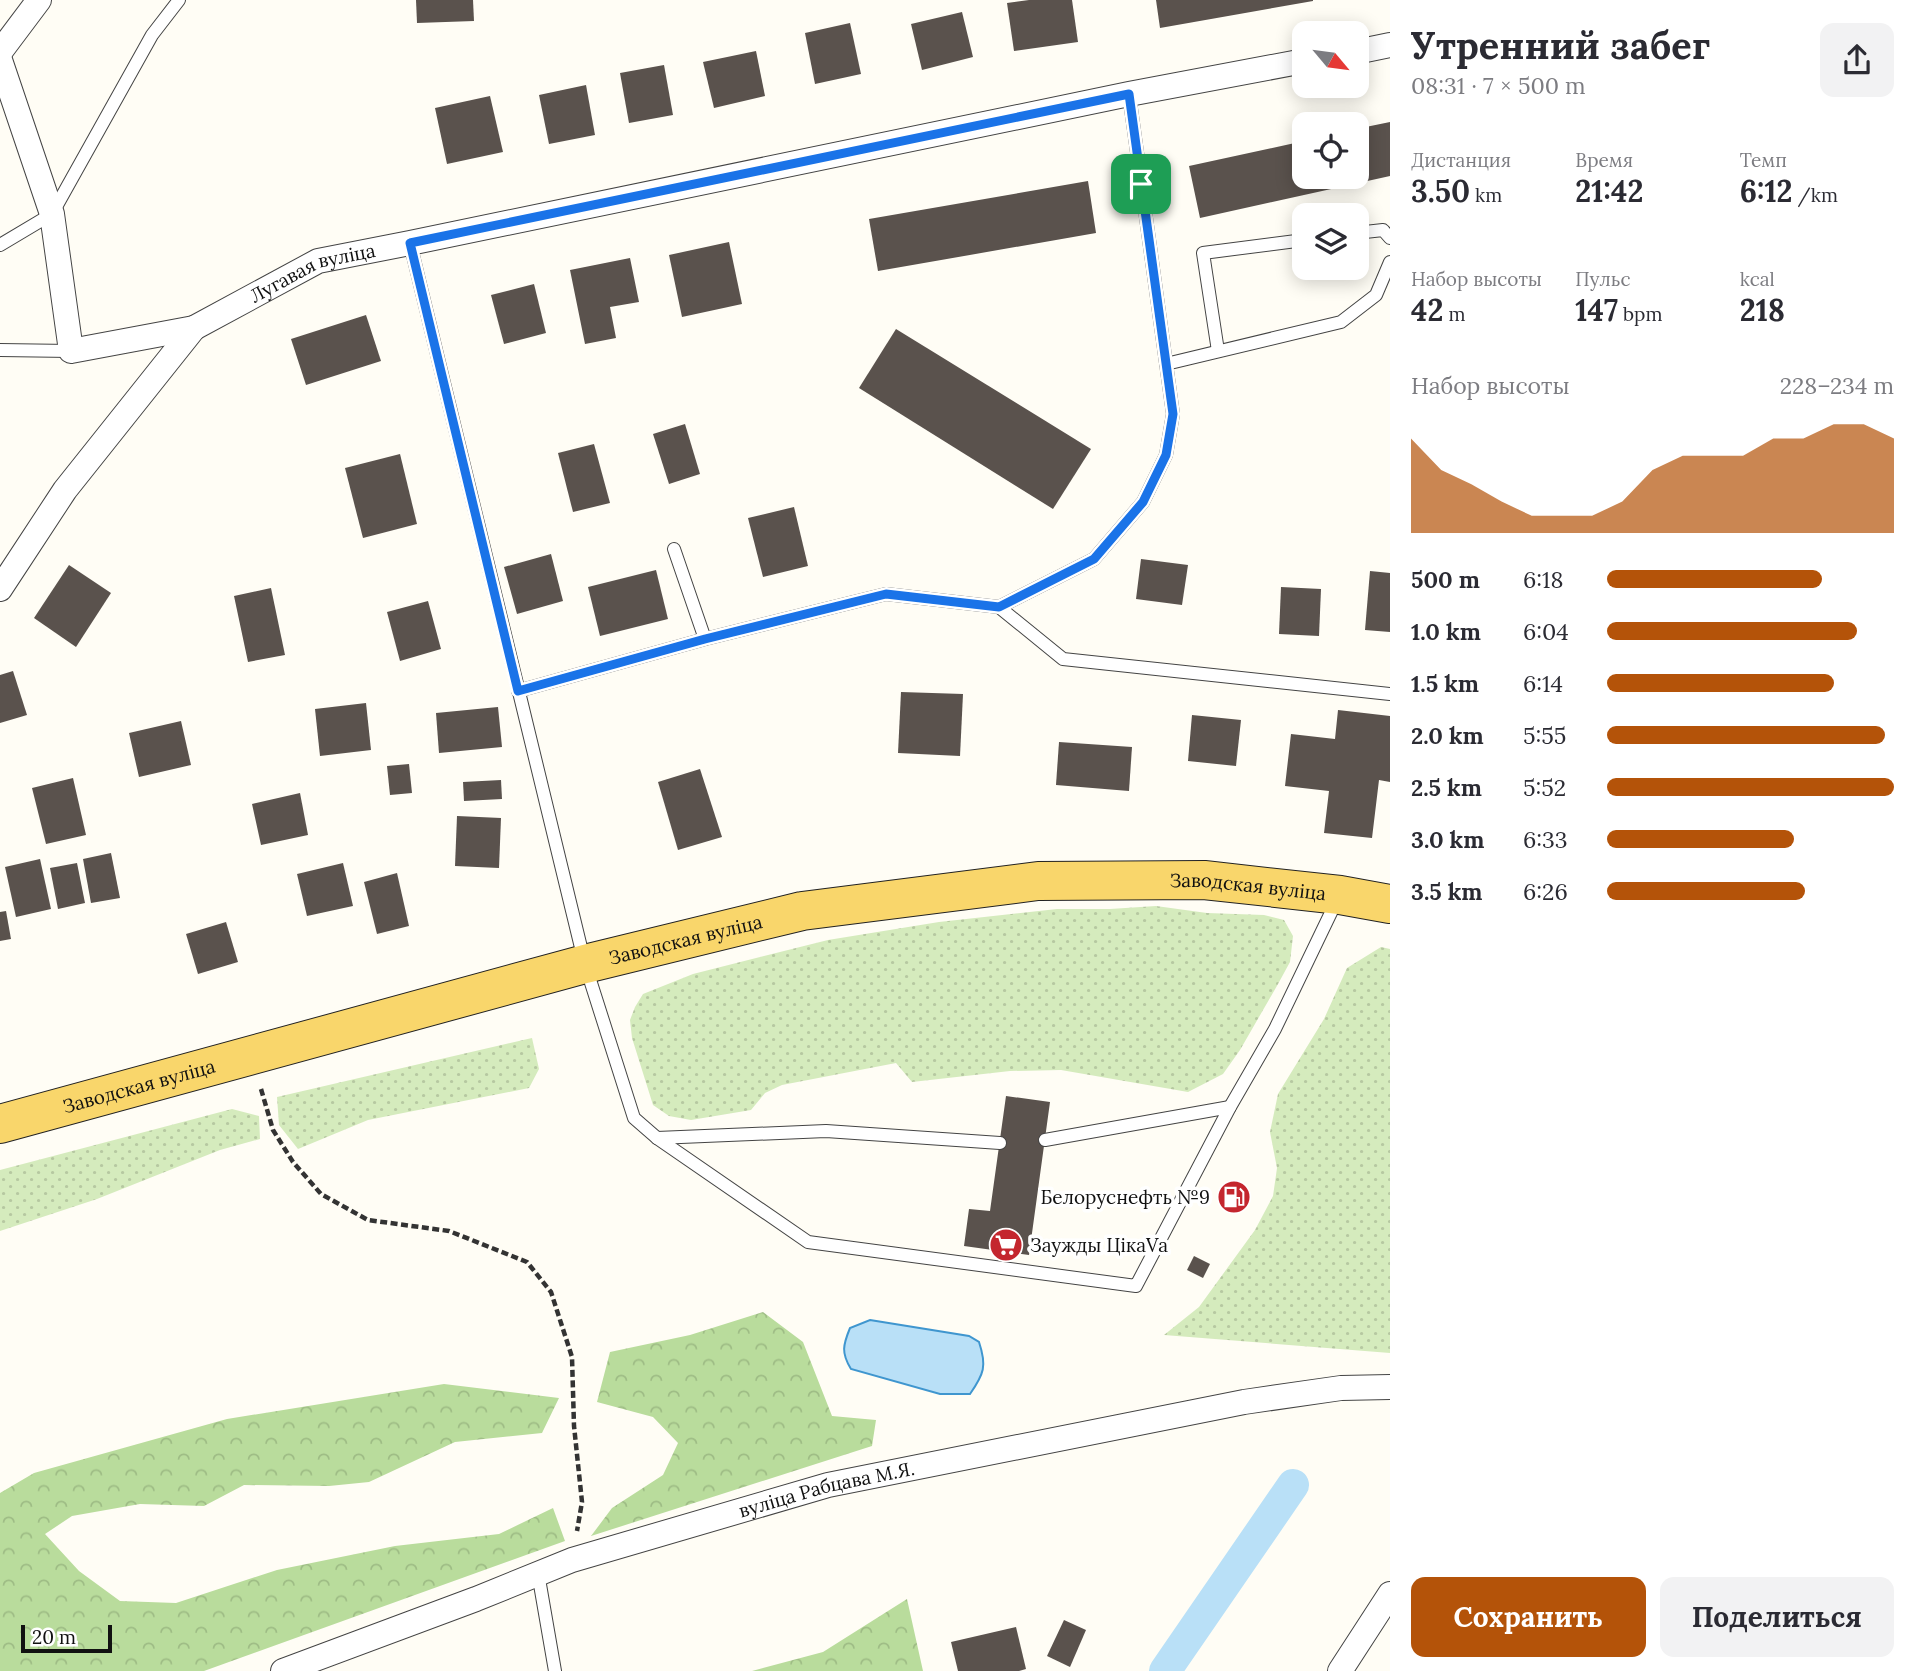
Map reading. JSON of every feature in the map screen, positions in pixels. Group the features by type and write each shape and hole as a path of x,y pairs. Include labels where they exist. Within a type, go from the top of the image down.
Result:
{"main road":[{"name":"Заводская вуліца","path":"0,1124 585,964 802,911 1038,881 1204,880 1340,895 1390,904"}],"street":[{"path":"0,52 39,0"},
{"path":"1369,49 1390,45"},
{"path":"0,60 52,214 71,351 194,328"},
{"name":"Лугавая вуліца","path":"194,328 317,261 1129,94 1292,63"},
{"path":"0,589 65,490 194,328"},
{"name":"вуліца Рабцава М.Я.","path":"283,1671 572,1560 828,1485 1244,1402 1341,1388 1390,1387"},
{"path":"1340,1671 1390,1594"}],"lane":[{"path":"0,245 52,214 152,35 179,0"},
{"path":"999,607 1094,559 1143,502 1166,455 1173,414 1129,94"},
{"path":"1369,232 1384,230 1390,238"},
{"path":"1219,351 1203,253 1292,242"},
{"path":"410,243 585,964 634,1118 657,1138 808,1242 1136,1286 1230,1107 1275,1030 1340,895"},
{"path":"1166,364 1341,322 1376,295 1390,262"},
{"path":"0,350 71,351"},
{"path":"674,549 705,639"},
{"path":"518,691 705,639 886,594 999,607 1063,659 1390,694"},
{"path":"1045,1140 1230,1107"},
{"path":"657,1138 826,1131 1000,1143"},
{"path":"538,1573 555,1671"}],"path":[{"path":"252,1055 273,1130 293,1162 321,1194 369,1220 449,1231 527,1262 551,1292 572,1357 574,1426 582,1502 572,1560"}],"green space":[{"path":"1156,906 1207,913 1264,915 1284,920 1293,936 1290,962 1240,1050 1223,1074 1188,1092 1061,1070 1010,1071 912,1082 896,1063 782,1085 765,1093 751,1110 691,1120 669,1116 653,1105 632,1038 630,1020 643,994 693,974 828,940 939,922 1057,909"},
{"path":"1381,947 1390,949 1390,1353 1164,1335 1199,1307 1255,1230 1273,1196 1277,1168 1270,1132 1278,1094 1324,1019 1347,968"},
{"path":"532,1038 539,1069 529,1088 368,1120 298,1149 279,1125 277,1097"},
{"path":"232,1109 259,1116 260,1139 220,1150 97,1199 0,1231 0,1170"},
{"path":"763,1312 803,1342 832,1416 876,1420 872,1446 591,1536 612,1508 663,1475 678,1443 653,1417 597,1402 610,1352 690,1335"},
{"path":"444,1384 559,1398 542,1433 455,1442 369,1482 329,1486 244,1485 204,1506 140,1504 72,1516 45,1534 79,1571 120,1601 176,1603 277,1570 395,1546 499,1534 553,1508 565,1541 204,1671 0,1671 0,1493 34,1473 227,1419"},
{"path":"907,1599 923,1671 752,1671 823,1652"}],"water":[{"path":"870,1320 969,1336 979,1342 983,1370 970,1394 940,1394 851,1369 844,1353 850,1328"}],"building":[{"path":"416,0 473,0 474,21 417,23"},
{"path":"1072,0 1078,42 1014,51 1007,3"},
{"path":"1156,0 1313,0 1313,1 1160,28"},
{"path":"962,12 973,57 922,70 911,24"},
{"path":"850,23 861,74 815,84 805,33"},
{"path":"756,51 765,96 714,108 703,62"},
{"path":"664,65 673,115 629,123 620,73"},
{"path":"586,85 595,135 549,144 539,95"},
{"path":"490,96 503,152 447,164 435,108"},
{"path":"1390,122 1390,176 1369,181 1369,126"},
{"path":"1292,144 1292,189 1331,189 1200,218 1189,166"},
{"path":"1088,181 1096,233 878,271 869,219"},
{"path":"729,242 742,304 682,317 669,255"},
{"path":"630,258 639,302 610,307 616,338 585,344 570,270"},
{"path":"534,284 546,333 504,344 491,295"},
{"path":"366,315 381,361 306,385 291,339"},
{"path":"896,329 1091,449 1053,509 859,388"},
{"path":"685,424 700,474 669,484 653,434"},
{"path":"594,444 610,503 573,512 558,453"},
{"path":"400,454 417,524 363,538 345,468"},
{"path":"794,507 808,566 763,577 748,518"},
{"path":"551,554 563,601 517,614 504,567"},
{"path":"1141,559 1188,565 1182,605 1136,599"},
{"path":"69,565 111,593 76,647 34,618"},
{"path":"656,570 668,619 600,636 588,587"},
{"path":"1370,571 1390,573 1390,632 1365,630"},
{"path":"1281,587 1321,589 1319,636 1279,634"},
{"path":"271,588 285,655 248,662 234,596"},
{"path":"428,601 441,649 400,661 387,612"},
{"path":"13,671 27,715 0,723 0,675"},
{"path":"901,692 963,694 960,756 898,753"},
{"path":"366,703 371,750 320,756 315,709"},
{"path":"498,707 502,747 439,753 436,713"},
{"path":"1338,710 1390,716 1390,782 1379,780 1372,838 1324,833 1329,791 1285,786 1291,734 1335,739"},
{"path":"1192,715 1241,720 1236,766 1188,761"},
{"path":"181,721 191,765 139,777 129,733"},
{"path":"1059,742 1132,747 1129,791 1056,785"},
{"path":"409,764 412,793 390,795 387,766"},
{"path":"700,769 722,837 678,850 658,782"},
{"path":"73,778 86,835 46,844 32,788"},
{"path":"501,780 502,799 464,801 463,782"},
{"path":"300,793 308,835 261,845 252,804"},
{"path":"457,816 501,818 499,868 455,866"},
{"path":"111,853 120,898 91,903 83,859"},
{"path":"40,859 51,909 16,917 5,867"},
{"path":"77,863 85,903 58,909 50,868"},
{"path":"343,863 353,906 307,916 297,874"},
{"path":"397,873 409,926 377,934 364,882"},
{"path":"6,911 11,939 0,941 0,912"},
{"path":"226,922 238,962 198,974 186,934"},
{"path":"1006,1096 1050,1102 1029,1255 964,1246 969,1209 990,1211"},
{"path":"1194,1256 1210,1264 1203,1278 1187,1270"},
{"path":"1064,1620 1086,1630 1070,1667 1047,1656"},
{"path":"1016,1627 1026,1669 958,1671 951,1642"}],"waterway":[{"path":"1165,1671 1293,1485"}],"place":[{"name":"Белоруснефть №9","path":"1234,1197"},
{"name":"Заужды ЦікаVа","path":"1006,1245"}],"route":[{"path":"1129,94 1141,184 1173,414 1166,455 1143,502 1094,559 999,607 886,594 705,639 518,691 410,243 1129,94"}]}
